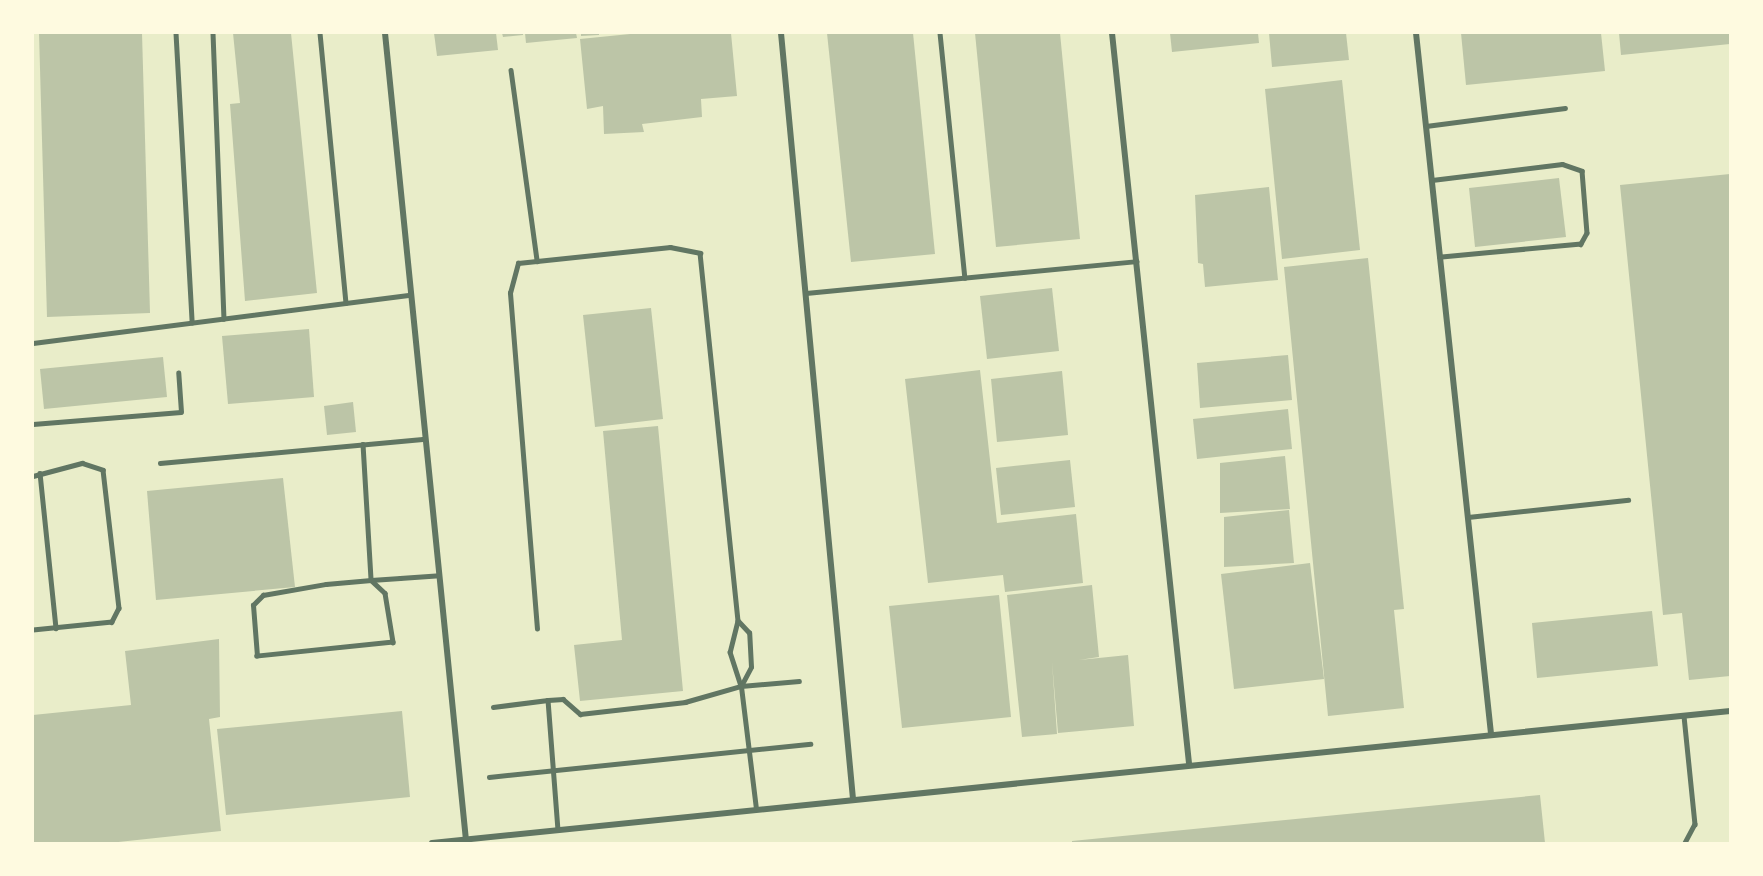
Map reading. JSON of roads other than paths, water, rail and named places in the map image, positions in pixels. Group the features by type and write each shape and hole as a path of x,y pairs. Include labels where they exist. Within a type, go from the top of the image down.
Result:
{"street":[{"path":"385,33 466,840"},
{"path":"781,33 854,799"},
{"path":"1112,33 1189,763"},
{"path":"1416,33 1491,734"},
{"path":"432,843 1189,763 1730,711"}],"lane":[{"path":"176,33 192,323"},
{"path":"213,33 224,319"},
{"path":"320,33 346,303"},
{"path":"940,33 965,278"},
{"path":"511,70 537,261"},
{"path":"1426,126 1565,108"},
{"path":"1432,180 1562,164 1582,171 1587,233 1581,244 1440,257"},
{"path":"537,629 510,292 518,263 670,247 700,253 738,621 730,652 741,686 756,809"},
{"path":"806,293 1136,261"},
{"path":"33,343 410,295"},
{"path":"33,424 181,412 178,373"},
{"path":"160,463 425,439"},
{"path":"363,444 371,580 385,593 393,642 257,656 253,604 263,595 371,580 439,575"},
{"path":"33,476 82,463 104,470 119,608 112,622 33,630"},
{"path":"40,473 56,627"},
{"path":"1468,517 1628,500"},
{"path":"738,621 749,633 751,667 741,686"},
{"path":"493,707 563,699 580,714 686,702 741,686 799,681"},
{"path":"548,700 558,830"},
{"path":"1684,716 1695,824 1685,843"},
{"path":"489,777 810,744"}]}
